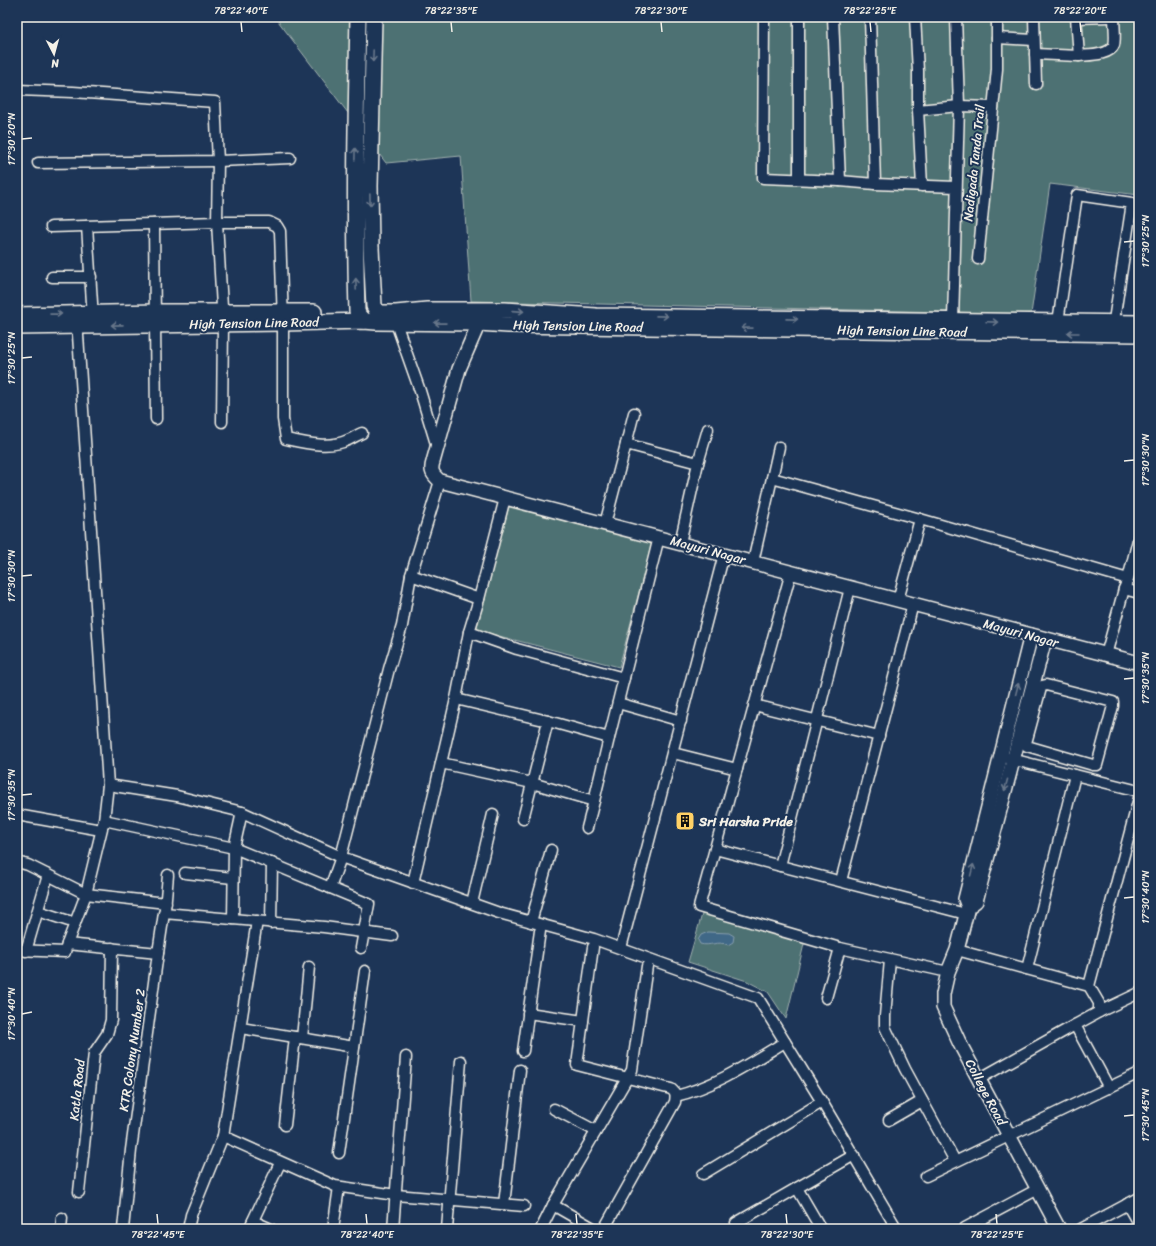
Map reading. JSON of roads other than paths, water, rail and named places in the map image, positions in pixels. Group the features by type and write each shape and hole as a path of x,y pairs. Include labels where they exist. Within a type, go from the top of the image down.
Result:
{"main road":[{"path":"358,17 354,234 360,316"},
{"path":"374,17 370,186 374,306 376,310 381,313 427,310 479,316"},
{"name":"High Tension Line Road","path":"17,327 77,320 156,318 283,318 360,316 396,322 479,316 505,310 729,323 1013,333 1113,328 1139,323"},
{"path":"17,315 77,320"},
{"name":"High Tension Line Road","path":"729,323 954,321 1058,322 1113,328 1139,334"}],"street":[{"path":"764,17 763,178 922,186 956,186"},
{"path":"799,17 799,179"},
{"path":"833,17 840,181"},
{"path":"870,17 875,184"},
{"path":"915,17 922,186"},
{"path":"954,321 959,106 956,17"},
{"name":"Nadigada Tanda Trail","path":"978,260 997,69 996,17"},
{"path":"1034,17 1036,84"},
{"path":"1079,56 1076,18 1109,17"},
{"path":"1035,54 1079,56 1104,53 1110,50 1114,44 1114,17"},
{"path":"997,38 1034,40"},
{"path":"17,90 73,92 215,102 218,161 217,222 222,318 222,422"},
{"path":"918,110 959,106 993,107"},
{"path":"38,163 218,161 290,158"},
{"path":"1058,322 1077,195 1132,203 1113,328"},
{"path":"51,227 217,222 268,222 277,226 280,231 283,318 283,419 286,438 301,442 330,445 347,441 362,432"},
{"path":"154,224 156,419"},
{"path":"87,226 93,319"},
{"path":"52,277 91,277"},
{"path":"330,888 342,857 389,669 402,626 411,575 440,481 433,475 431,468 459,369 479,316"},
{"path":"48,875 38,911 21,951 65,952 86,894 102,825 108,785 77,320"},
{"path":"396,322 420,391 437,447"},
{"path":"605,524 634,413"},
{"path":"680,543 698,463 708,428"},
{"path":"626,444 698,463"},
{"path":"753,562 779,447"},
{"path":"772,478 1128,579"},
{"name":"Mayuri Nagar","path":"440,481 1139,663"},
{"path":"413,882 456,699 469,632 505,498"},
{"path":"898,600 920,519"},
{"path":"1106,655 1139,536"},
{"path":"587,828 659,537"},
{"path":"621,948 724,554"},
{"path":"790,572 699,907 840,948 948,972"},
{"path":"411,575 479,599"},
{"path":"780,866 850,588"},
{"path":"1124,589 1139,593"},
{"path":"841,881 913,604"},
{"path":"469,632 517,649 624,678"},
{"path":"1007,758 1011,715 1031,635"},
{"path":"1007,758 1028,719 1041,688 1044,685 1114,704 1098,762 1097,765 1093,765 1027,746 1028,719 1045,639"},
{"path":"456,699 548,721 609,738"},
{"path":"618,703 681,721"},
{"path":"754,705 879,736"},
{"path":"1011,715 1028,719"},
{"path":"523,819 548,721"},
{"path":"673,753 737,769"},
{"path":"1007,758 1139,791"},
{"name":"College Road","path":"1007,758 976,901 967,911 957,950 948,972 943,994 943,1007 978,1079 1059,1229"},
{"path":"441,762 532,783 594,801"},
{"path":"1027,969 1075,775"},
{"path":"108,785 177,796 242,812 342,857 499,913 594,939 621,948 758,998 898,1229"},
{"path":"1089,986 1139,798"},
{"path":"233,919 234,848 242,812"},
{"path":"472,903 493,814"},
{"path":"17,815 102,825 234,848 369,904 361,948"},
{"path":"715,849 967,911"},
{"path":"531,922 551,850"},
{"path":"17,862 28,865 86,894 166,903"},
{"path":"271,923 272,863"},
{"path":"185,873 233,878"},
{"name":"KTR Colony Number 2","path":"123,1229 131,1150 166,903 168,875"},
{"path":"38,911 75,923"},
{"path":"164,913 364,931 392,936"},
{"path":"188,1229 191,1215 224,1136 257,921"},
{"path":"523,1051 540,931"},
{"path":"67,944 158,953"},
{"path":"593,947 577,1065 671,1089 675,1092 676,1096 675,1102 604,1229"},
{"name":"Katla Road","path":"79,1192 94,1053 107,1034 111,1020 112,948"},
{"path":"826,998 840,948"},
{"path":"957,950 1089,986 1099,1003 1099,1012"},
{"path":"890,960 885,1027 905,1069 955,1161"},
{"path":"541,1229 553,1205 632,1070 647,966"},
{"path":"285,1125 309,967"},
{"path":"339,1153 365,970"},
{"path":"978,1079 1099,1012 1139,993"},
{"path":"528,1013 583,1020"},
{"path":"1075,1025 1108,1088"},
{"path":"241,1028 354,1047"},
{"path":"676,1096 698,1090 740,1069 785,1042"},
{"path":"393,1229 406,1057"},
{"path":"447,1229 461,1061"},
{"path":"504,1204 520,1070"},
{"path":"926,1176 1139,1073"},
{"path":"889,1120 922,1101"},
{"path":"703,1174 822,1102"},
{"path":"554,1109 596,1131"},
{"path":"224,1136 280,1163 339,1187 396,1195 524,1206"},
{"path":"736,1223 854,1155"},
{"path":"271,1229 251,1225 280,1163"},
{"path":"333,1229 339,1187"},
{"path":"797,1188 820,1229"},
{"path":"965,1228 1038,1189"},
{"path":"1081,1229 1139,1198"},
{"path":"1127,1204 1139,1226"},
{"path":"553,1205 595,1229"},
{"path":"61,1229 62,1218"}],"water":[{"path":"708,932 729,933 734,936 733,942 728,945 721,943 707,945 700,944 698,940 701,935"}],"place":[{"name":"Sri Harsha Pride","path":"685,821"}]}
